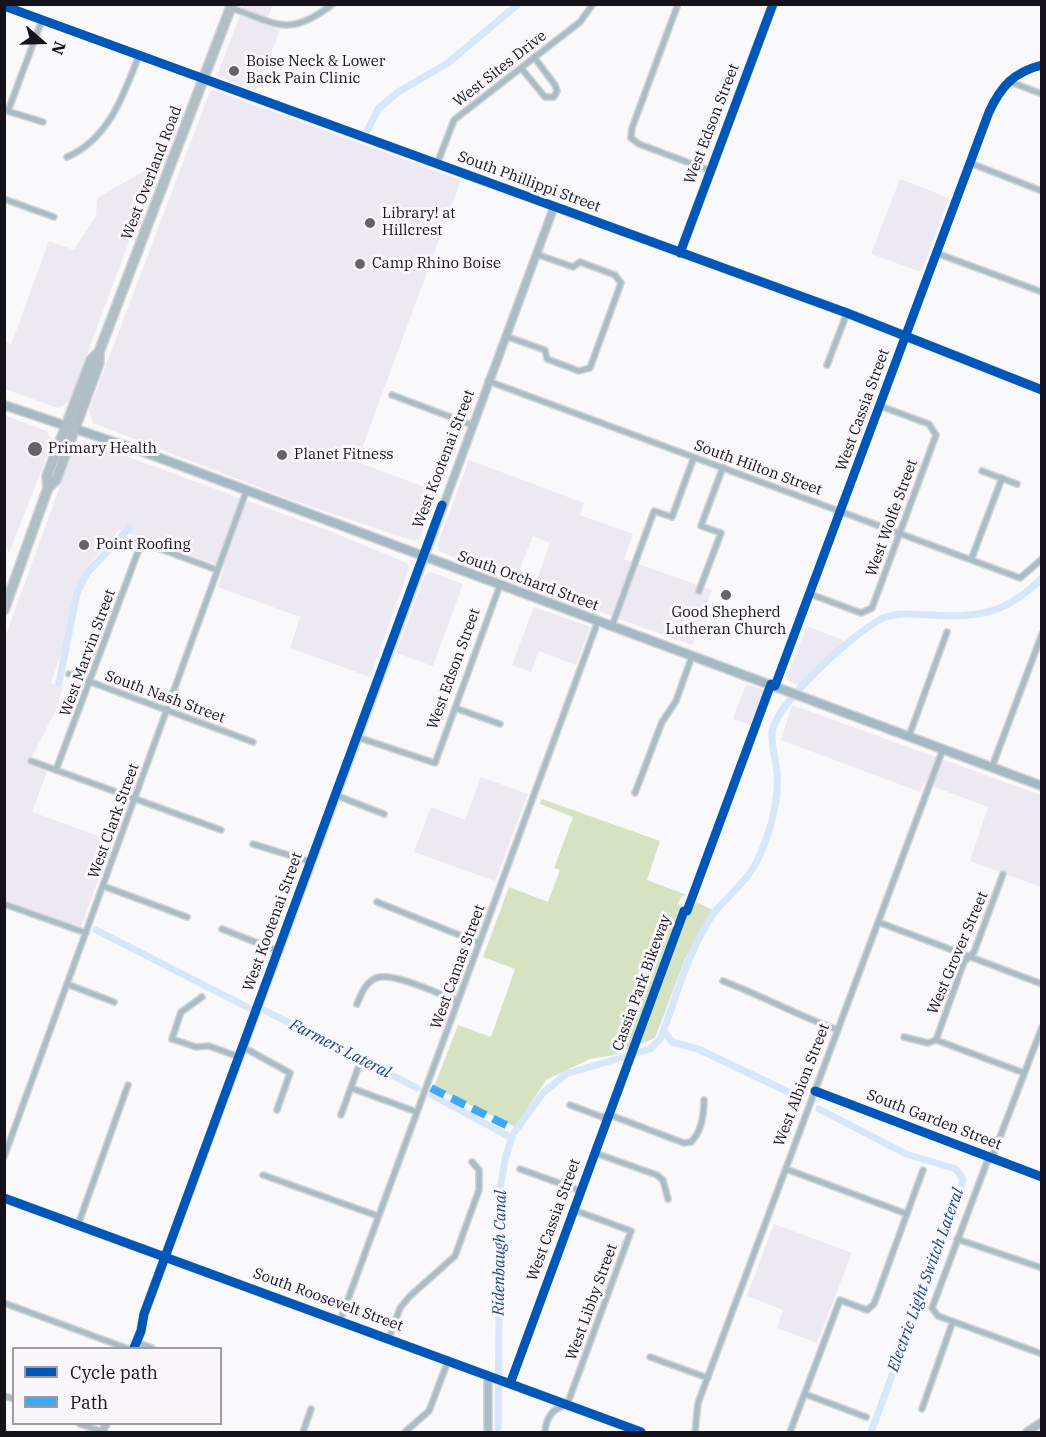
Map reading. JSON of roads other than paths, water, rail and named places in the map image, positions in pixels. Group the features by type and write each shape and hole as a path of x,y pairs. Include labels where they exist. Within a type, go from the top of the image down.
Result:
{"main road":[{"name":"West Overland Road","path":"4,610 48,488 56,480 71,426 99,363 99,352 232,6"},
{"name":"South Orchard Street","path":"4,405 71,426 1041,786"}],"street":[{"path":"232,6 282,25 291,26 311,21 333,4"},
{"name":"West Sites Drive","path":"437,164 453,122 580,22 593,4"},
{"path":"678,4 632,128 631,138 639,144 711,171"},
{"name":"West Edson Street","path":"680,253 773,4"},
{"name":"South Phillippi Street","path":"4,6 847,313 1041,390"},
{"path":"42,20 6,111 43,122"},
{"path":"68,157 77,153 114,117 139,55"},
{"path":"521,68 545,97 554,96 557,88 534,57"},
{"name":"West Cassia Street","path":"687,911 842,512 993,104 1008,81 1028,68 1041,64"},
{"path":"1008,81 1041,93"},
{"path":"970,164 1041,190"},
{"path":"4,199 54,216"},
{"name":"West Kootenai Street","path":"135,1345 144,1314 422,556 554,207"},
{"path":"936,253 1041,292"},
{"path":"505,336 545,350 547,359 579,371 590,368 598,347 621,283 615,275 580,262 573,267 536,254"},
{"path":"827,365 847,313"},
{"name":"South Hilton Street","path":"488,381 1020,578 1041,559"},
{"path":"392,395 472,425"},
{"name":"West Wolfe Street","path":"810,594 861,613 872,608 936,435 929,424 880,406"},
{"path":"612,626 654,511 672,518 694,457"},
{"path":"699,591 721,533 701,526 723,467"},
{"path":"982,471 1017,484"},
{"path":"971,560 1002,478"},
{"name":"West Clark Street","path":"4,1157 246,492"},
{"name":"West Marvin Street","path":"56,770 139,549 143,545 150,545 218,570"},
{"name":"West Edson Street","path":"357,737 435,764 500,585"},
{"name":"West Camas Street","path":"340,1321 415,1111 598,621"},
{"path":"909,736 947,632"},
{"path":"992,767 1041,634"},
{"path":"634,793 662,723 676,700 692,656"},
{"name":"South Nash Street","path":"69,674 253,742"},
{"path":"455,708 501,724"},
{"name":"West Albion Street","path":"695,1432 699,1403 708,1378 943,749"},
{"path":"31,761 221,830"},
{"path":"335,795 384,814"},
{"path":"253,843 311,862"},
{"name":"West Grover Street","path":"936,1040 964,962 974,952 1003,874"},
{"path":"103,886 187,917"},
{"path":"377,902 479,943"},
{"path":"4,904 86,933"},
{"path":"878,922 1041,984"},
{"path":"222,929 278,951"},
{"path":"357,1004 363,990 377,978 391,977 458,1001"},
{"path":"723,981 762,995 787,1011 838,1030"},
{"path":"67,984 114,1002"},
{"path":"202,997 181,1012 171,1039 196,1047 209,1046 240,1057"},
{"path":"1041,1027 992,1158 987,1162 957,1239 933,1311 953,1321 1041,1354"},
{"path":"904,1037 928,1043 936,1040 1024,1073"},
{"path":"243,1047 290,1073 277,1110"},
{"path":"341,1115 358,1068"},
{"name":"West Cassia Street","path":"488,1432 498,1380 574,1210 627,1068"},
{"path":"78,1225 128,1085"},
{"path":"351,1088 415,1111"},
{"name":"South Garden Street","path":"815,1091 1041,1177"},
{"path":"570,1105 602,1117 610,1115 684,1143 691,1142 696,1137 704,1115 704,1100"},
{"path":"595,1153 657,1175 663,1180 668,1198"},
{"path":"389,1338 400,1308 410,1296 455,1256 479,1190 478,1170 472,1162"},
{"path":"520,1168 581,1191"},
{"path":"786,1169 907,1214"},
{"path":"790,1432 840,1300 870,1310 923,1170"},
{"path":"263,1175 378,1216"},
{"name":"South Roosevelt Street","path":"4,1198 641,1432"},
{"name":"West Libby Street","path":"567,1405 631,1231 574,1210"},
{"path":"957,1239 1041,1268"},
{"path":"4,1303 123,1347"},
{"path":"921,1409 953,1321"},
{"path":"650,1356 708,1378"},
{"path":"405,1432 429,1412 448,1361"},
{"path":"805,1394 866,1417"},
{"path":"545,1432 551,1413 558,1407 567,1405"},
{"path":"303,1432 311,1409"},
{"path":"1029,1431 1041,1422"},
{"path":"83,1425 103,1432"}],"waterway":[{"name":"Farmers Lateral","path":"366,133 378,109 398,92 448,63 518,4"},
{"name":"Farmers Lateral","path":"59,683 77,593 87,573 129,528"},
{"name":"Ridenbaugh Canal","path":"498,1432 500,1191 505,1159 513,1134 543,1093 566,1074 650,1049 660,1039 695,946 711,917 755,866 767,837 777,795 777,773 772,737 777,719 801,687 818,670 853,638 881,619 899,614 963,616 991,611 1016,599 1042,578"},
{"name":"Farmers Lateral","path":"96,930 249,1008"},
{"name":"Farmers Lateral","path":"264,1010 417,1088"},
{"name":"Electric Light Switch Lateral","path":"664,1031 672,1042 698,1049 801,1098"},
{"name":"Farmers Lateral","path":"432,1095 512,1138"},
{"name":"Electric Light Switch Lateral","path":"819,1109 906,1154 956,1169 963,1179 954,1210 871,1432"}],"place":[{"name":"Boise Neck & Lower Back Pain Clinic","path":"234,71"},
{"name":"Library! at Hillcrest","path":"370,223"},
{"name":"Camp Rhino Boise","path":"360,264"},
{"name":"Primary Health","path":"35,449"},
{"name":"Planet Fitness","path":"282,455"},
{"name":"Point Roofing","path":"84,545"},
{"name":"Good Shepherd Lutheran Church","path":"726,595"}]}
